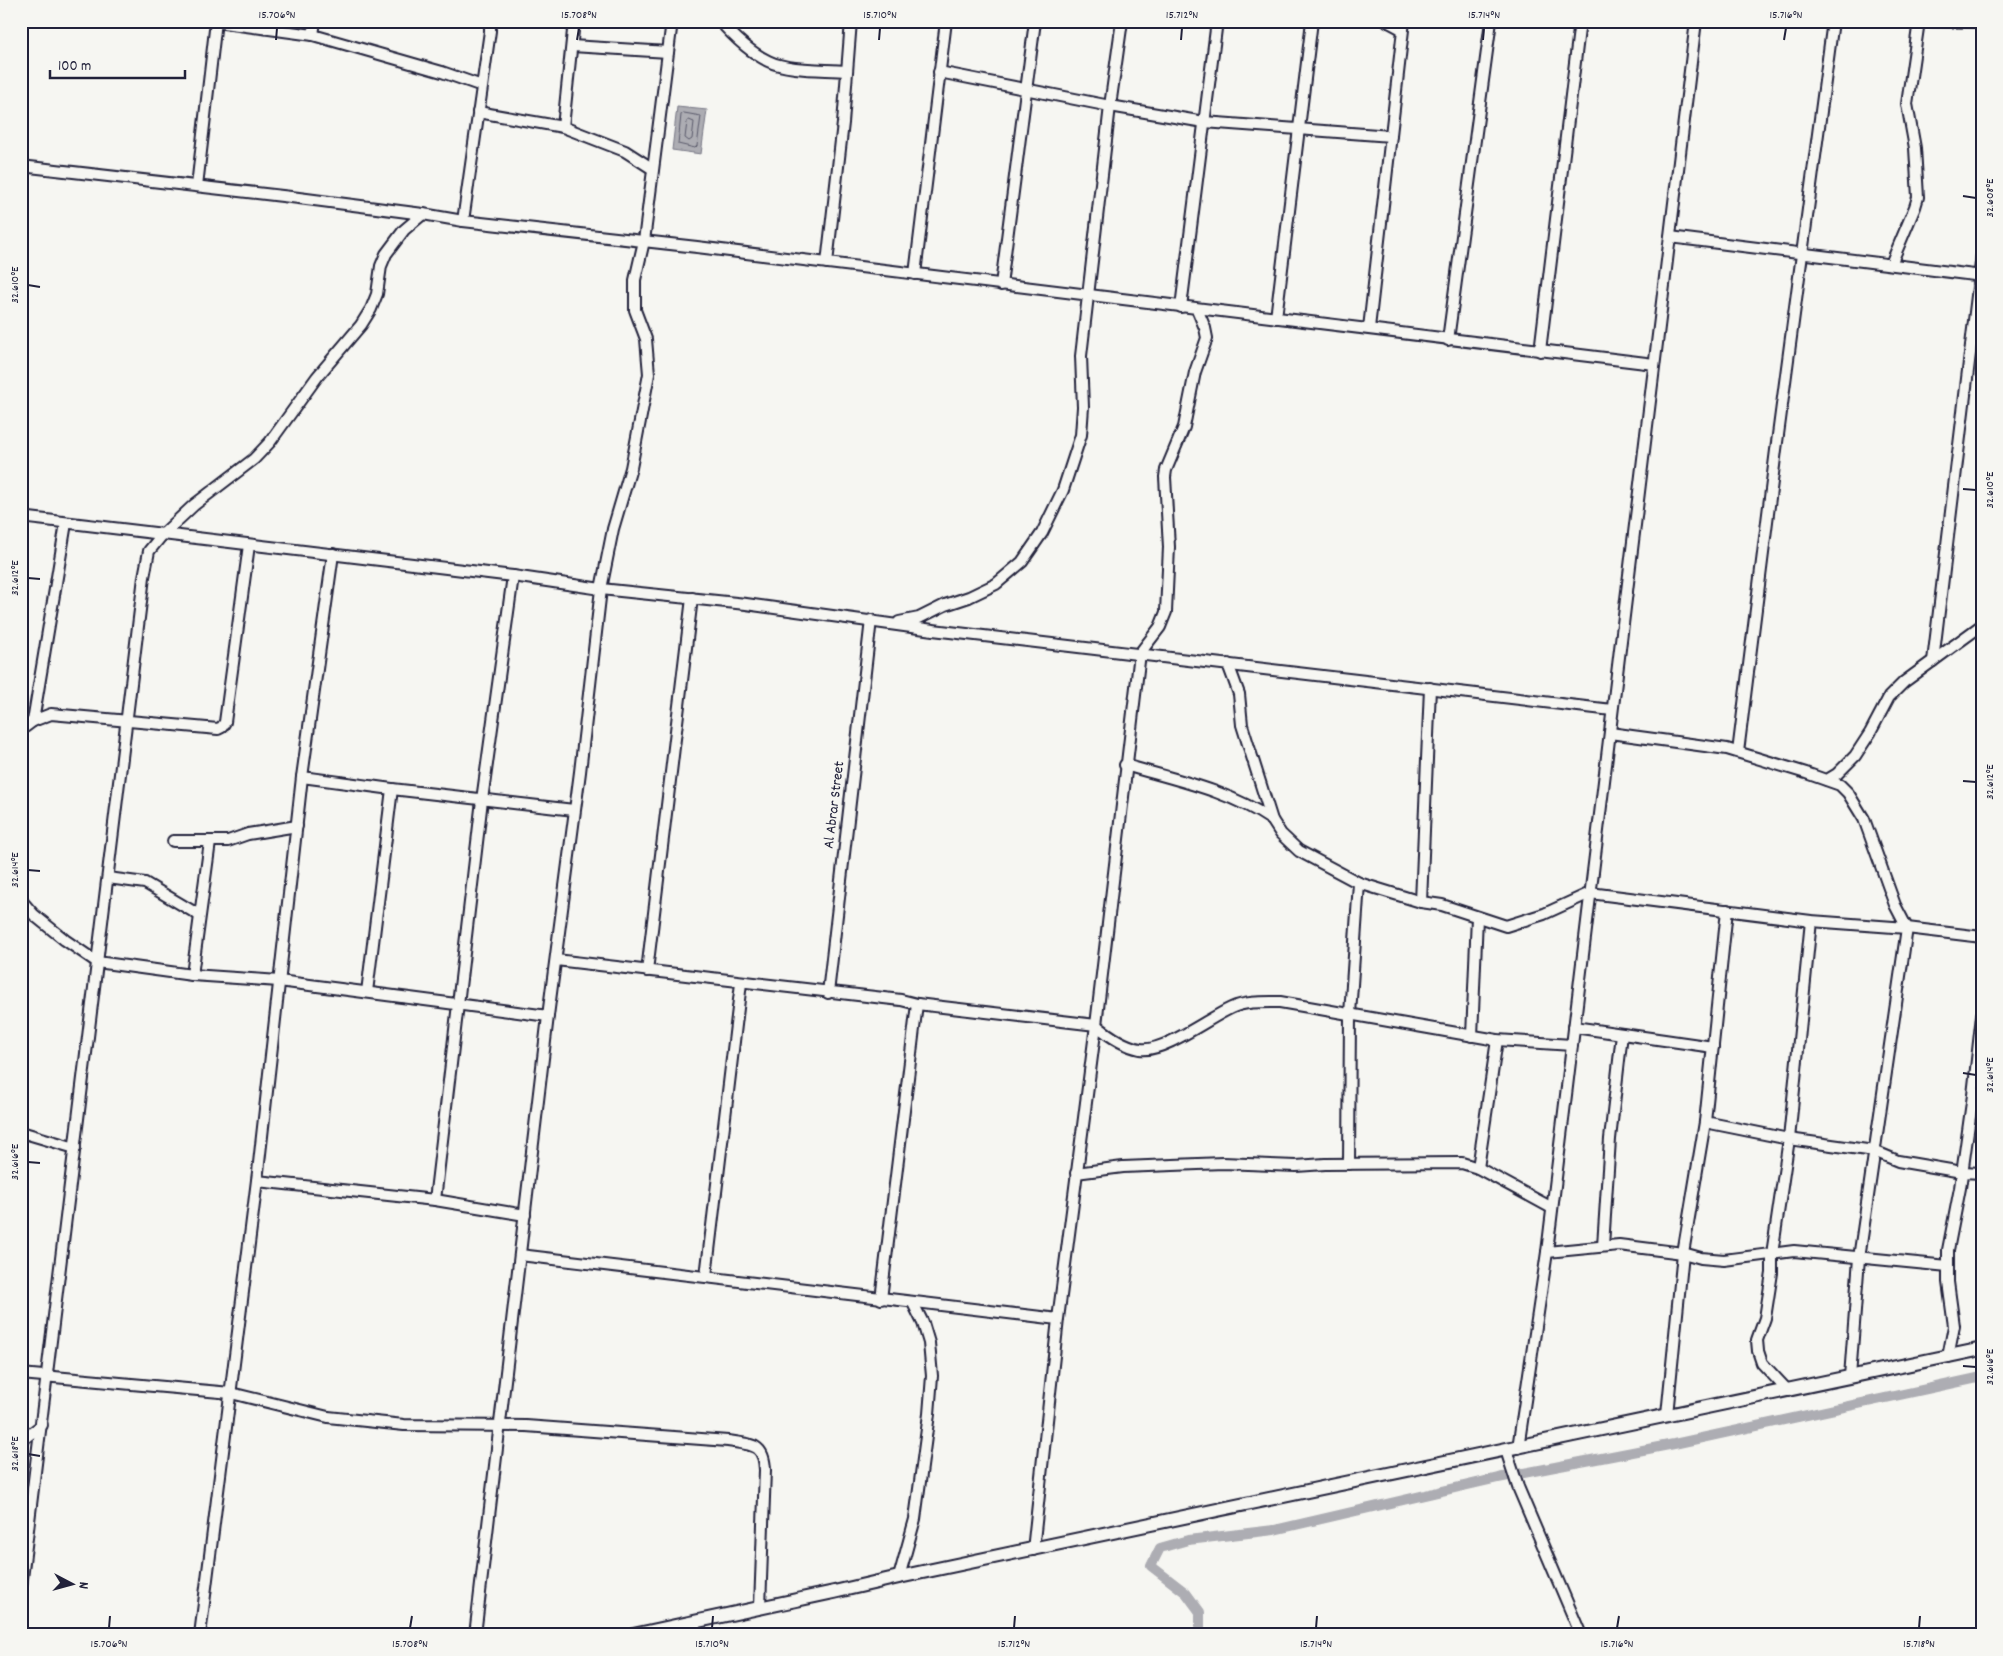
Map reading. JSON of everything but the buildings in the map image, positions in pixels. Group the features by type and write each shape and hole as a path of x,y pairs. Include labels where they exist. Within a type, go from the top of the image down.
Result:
{"street":[{"path":"313,35 315,21"},
{"path":"464,221 490,21"},
{"path":"562,127 574,21"},
{"path":"475,1635 548,1016 601,589 613,529 631,468 649,374 646,339 636,310 635,280 644,241 672,21"},
{"path":"720,21 745,46 769,62 792,67 846,70"},
{"path":"827,263 843,123 851,21"},
{"path":"915,274 946,21"},
{"path":"1001,285 1035,21"},
{"path":"893,623 919,618 996,584 1022,562 1042,533 1063,490 1081,435 1083,407 1081,356 1110,106 1122,21"},
{"path":"1182,308 1217,21"},
{"path":"1276,318 1312,21"},
{"path":"1369,328 1403,25 1387,21"},
{"path":"1448,340 1491,21"},
{"path":"1540,351 1580,21"},
{"path":"1580,1635 1518,1487 1512,1449 1547,1252 1696,21"},
{"path":"1738,752 1833,21"},
{"path":"196,186 216,22 313,35 442,72 482,86"},
{"path":"1890,264 1918,197 1915,148 1907,104 1918,22 1982,22"},
{"path":"572,46 668,52"},
{"path":"939,72 1110,106 1204,122 1391,136"},
{"path":"478,112 562,127 626,151 652,169"},
{"path":"21,166 1654,364"},
{"path":"21,1587 42,1425 59,1264 147,562 150,552 162,534 194,505 254,459 270,442 317,377 361,325 371,309 377,294 381,266 386,254 404,230 423,214"},
{"path":"1670,237 1980,276"},
{"path":"1933,661 1982,254"},
{"path":"1033,1550 1058,1319 1096,1025 1125,764 1140,653 1160,628 1166,612 1169,547 1164,477 1184,427 1195,372 1207,338 1197,309"},
{"path":"21,517 513,576 601,589 871,620 933,630 1612,710"},
{"path":"34,720 66,523"},
{"path":"21,730 34,720 51,714 127,722 222,727 225,722 249,545"},
{"path":"200,1635 257,1181 302,777 333,554"},
{"path":"435,1200 482,800 513,576"},
{"path":"647,972 692,598"},
{"name":"Al Abrar Street","path":"828,992 871,620"},
{"path":"1827,780 1838,774 1855,756 1870,734 1889,697 1904,682 1982,625"},
{"path":"1228,664 1240,694 1242,725 1272,820 1281,834 1299,851 1359,883 1421,902 1442,905 1506,926 1544,914 1590,893 1811,920 1907,928 1982,937"},
{"path":"1421,902 1430,688"},
{"path":"1610,733 1727,749 1840,785 1848,793 1864,818 1895,904 1907,928 1859,1258 1850,1378"},
{"path":"1125,764 1229,796 1272,820"},
{"path":"302,777 574,810"},
{"path":"367,992 392,789"},
{"path":"173,840 228,841 248,834 297,826"},
{"path":"192,975 210,842"},
{"path":"108,878 145,883 199,915"},
{"path":"1349,1164 1350,1014 1359,883"},
{"path":"21,900 34,914 65,940 97,962 192,975 278,981 548,1016"},
{"path":"1668,1415 1683,1253 1705,1122 1728,910"},
{"path":"1472,1036 1477,917"},
{"path":"1788,1391 1762,1363 1758,1351 1758,1340 1765,1318 1772,1273 1772,1254 1789,1139 1811,920"},
{"path":"556,960 741,983 902,1000 917,1004 1096,1025 1115,1039 1141,1049 1173,1039 1231,1008 1251,1002 1280,1002 1497,1040 1572,1045"},
{"path":"706,1276 741,983"},
{"path":"881,1299 917,1004"},
{"path":"1948,1357 1954,1326 1948,1250 1953,1231 1973,1096 1982,1015"},
{"path":"1574,1027 1713,1047"},
{"path":"1603,1246 1610,1139 1622,1034"},
{"path":"1478,1168 1497,1040"},
{"path":"1705,1122 1789,1139 1874,1150 1898,1161 1962,1172 1982,1173"},
{"path":"21,1132 75,1148"},
{"path":"1076,1173 1123,1167 1223,1163 1296,1166 1462,1163 1478,1168 1552,1208"},
{"path":"257,1181 435,1200 525,1215"},
{"path":"1547,1252 1619,1246 1683,1253 1701,1258 1724,1260 1794,1251 1948,1266"},
{"path":"520,1255 1058,1319"},
{"path":"899,1577 915,1519 929,1414 932,1376 929,1343 923,1323 913,1303"},
{"path":"632,1635 1982,1349"},
{"path":"21,1374 231,1393 328,1417 404,1425 526,1426 728,1441 754,1446 764,1456 765,1470 760,1607"},
{"path":"21,1441 42,1425"}],"water":[{"path":"677,107 707,110 701,154 672,150"}],"waterway":[{"path":"1200,1635 1200,1612 1186,1593 1151,1566 1160,1548 1188,1540 1274,1530 1498,1478 1674,1444 1982,1377"}]}
